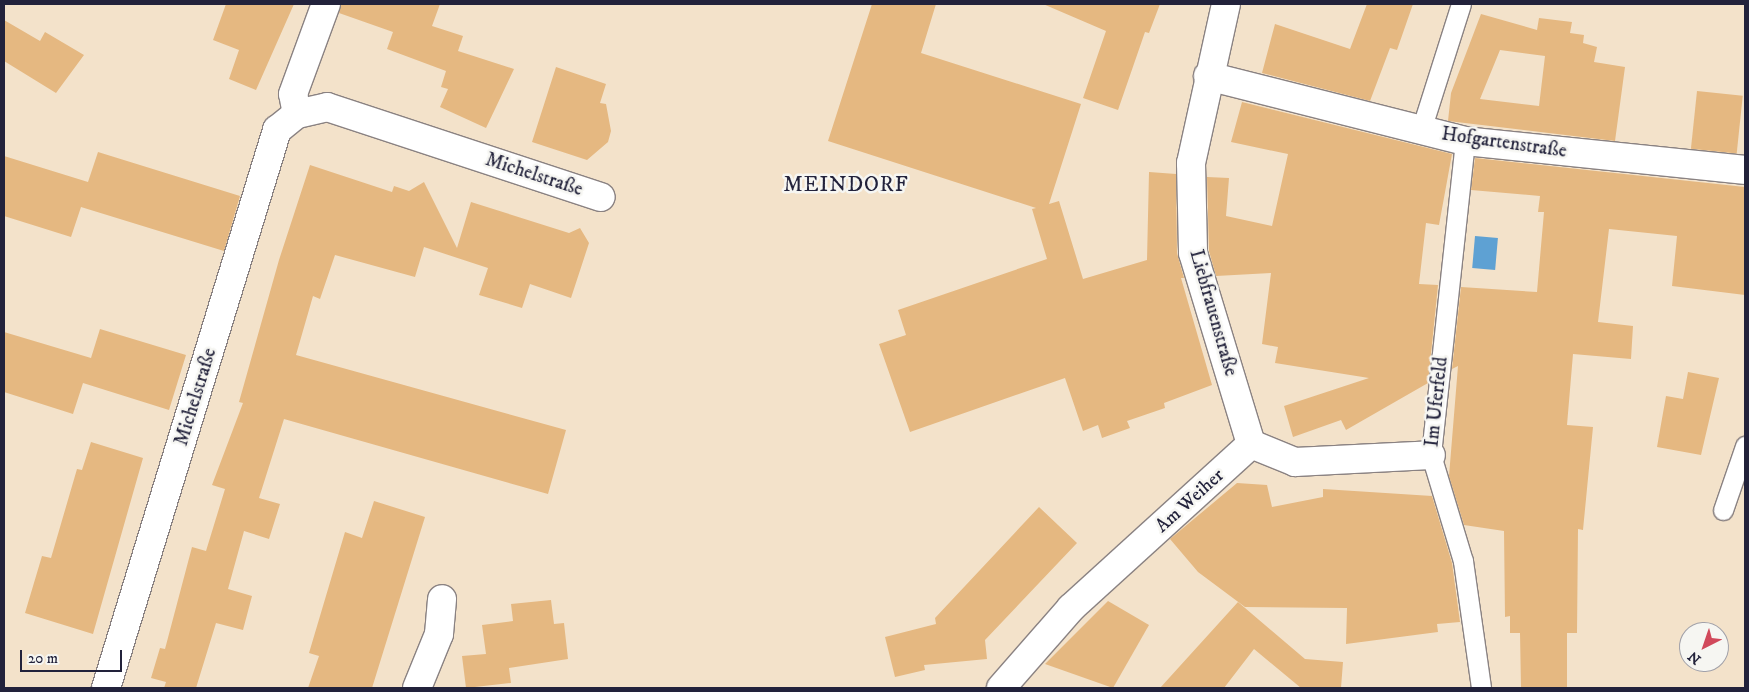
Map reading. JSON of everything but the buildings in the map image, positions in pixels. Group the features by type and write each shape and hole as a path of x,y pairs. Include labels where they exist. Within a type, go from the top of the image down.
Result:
{"street":[{"path":"297,114 294,94 326,4"},
{"name":"Liebfrauenstraße","path":"1223,5 1191,163 1193,253 1252,444"},
{"name":"Hofgartenstraße","path":"1208,76 1465,141 1745,170"},
{"name":"Michelstraße","path":"106,688 277,130 297,114 327,107 600,197"},
{"path":"1252,444 1295,462 1431,454"},
{"name":"Am Weiher","path":"1000,688 1071,608 1252,444"},
{"path":"417,688 439,634 442,599"}],"lane":[{"path":"1421,130 1461,4"},
{"name":"Im Uferfeld","path":"1465,141 1431,454 1463,561 1481,688"},
{"path":"1723,510 1745,446"}],"water":[{"path":"1475,236 1498,238 1495,270 1472,268"}],"district":[{"name":"MEINDORF","path":"846,185"}]}
